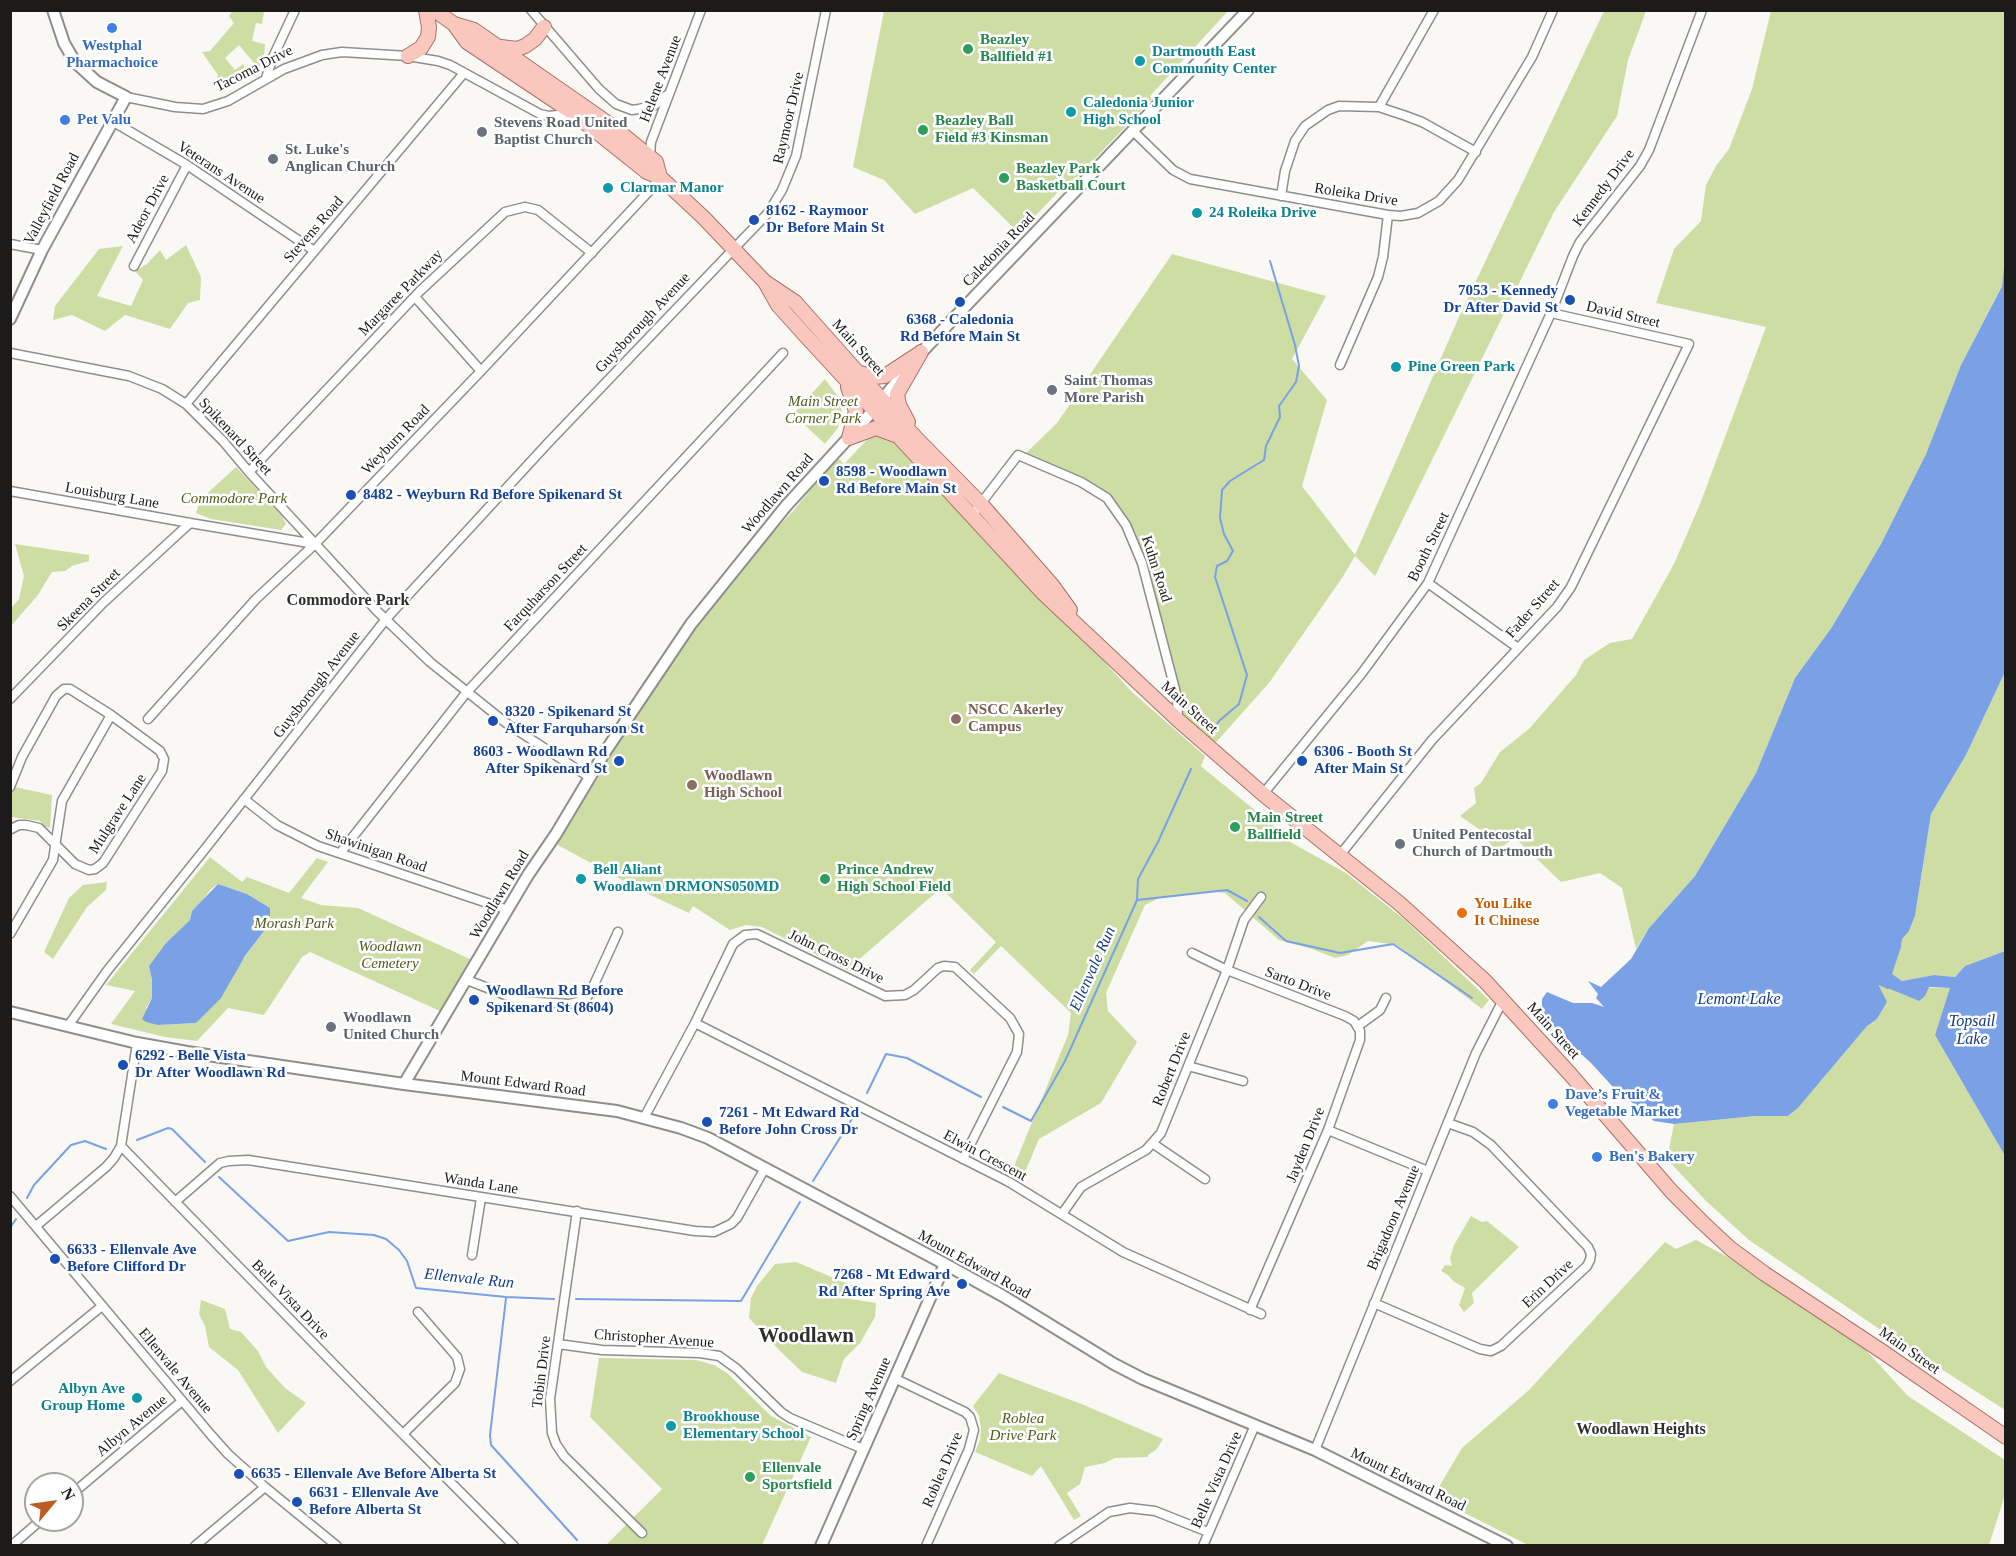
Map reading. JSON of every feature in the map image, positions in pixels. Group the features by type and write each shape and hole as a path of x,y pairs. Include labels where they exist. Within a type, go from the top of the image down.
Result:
{"main road":[{"path":"408,56 421,48 428,37 426,10"},
{"name":"Main Street","path":"434,10 454,24 474,30 586,106 656,162 660,177"},
{"name":"Main Street","path":"454,24 467,42 573,113 647,172 660,177 765,282 795,302 860,373 900,437 1052,585 1085,632 1138,685 1263,794 1431,931 1503,1000 1672,1192 1731,1249 2006,1437"},
{"path":"500,47 517,49 525,46 535,39 544,27"},
{"name":"Main Street","path":"765,282 778,305 843,377 916,438 976,509"},
{"path":"860,373 874,377 885,376 921,352"},
{"path":"916,438 899,405 897,394 921,352"},
{"path":"843,377 856,411 849,438"},
{"path":"849,438 876,428 900,437"}],"street":[{"name":"Tacoma Drive","path":"53,10 64,43 75,62 98,82 126,97 175,107 203,109 228,101 284,69 322,55 342,52 408,56 438,61 540,114 549,116 573,113"},
{"path":"266,78 295,10"},
{"path":"531,10 599,89 616,104 632,110 639,109 655,105 667,96"},
{"name":"Helene Avenue","path":"650,158 651,142 700,10"},
{"name":"Raymoor Drive","path":"733,248 768,213 790,171 799,147 826,10"},
{"name":"Caledonia Road","path":"878,405 921,352 1134,132 1248,10"},
{"path":"1379,107 1434,10"},
{"name":"Roleika Drive","path":"1134,132 1173,170 1185,177 1388,215 1401,216 1418,213 1433,206 1455,184 1532,57 1553,10"},
{"name":"Kennedy Drive","path":"1551,313 1580,242 1640,166 1649,150 1702,10"},
{"name":"Stevens Road","path":"186,404 464,73"},
{"name":"Valleyfield Road","path":"10,319 42,249 126,97"},
{"path":"1281,196 1292,148 1305,126 1328,110 1339,106 1379,107 1422,122 1476,152"},
{"name":"Veterans Avenue","path":"112,121 187,165 313,250"},
{"name":"Adeor Drive","path":"134,266 187,165"},
{"name":"Weyburn Road","path":"148,719 256,599 315,544 482,371 660,177"},
{"name":"Margaree Parkway","path":"249,472 415,297 499,216 512,208 532,208 545,213 592,253"},
{"path":"1340,364 1378,277 1388,215"},
{"path":"10,244 42,249"},
{"name":"Guysborough Avenue","path":"68,1026 107,971 386,619 548,443 733,248"},
{"path":"415,297 482,371"},
{"name":"David Street","path":"1551,313 1689,344"},
{"name":"Booth Street","path":"1263,794 1362,672 1428,583 1551,313"},
{"name":"Fader Street","path":"1340,855 1432,740 1557,607 1571,587 1689,344"},
{"name":"Spikenard Street","path":"10,353 129,376 162,389 186,404 224,441 315,544 430,662 506,723 589,777"},
{"name":"Farquharson Street","path":"341,852 466,693 783,353"},
{"name":"Woodlawn Road","path":"404,1084 589,777 704,607 786,506 878,405"},
{"name":"Kuhn Road","path":"976,509 1018,455 1081,482 1107,498 1126,525 1142,563 1177,697 1178,720"},
{"name":"Louisburg Lane","path":"10,491 189,524 315,544"},
{"name":"Skeena Street","path":"10,699 103,603 189,524"},
{"path":"1428,583 1518,648"},
{"path":"10,787 22,757 60,692 64,689 69,689 111,715 62,801 53,860 10,934"},
{"name":"Mulgrave Lane","path":"56,847 75,864 89,870 98,868 163,768 164,759 160,751 111,715"},
{"name":"Shawinigan Road","path":"244,799 291,833 318,846 508,910"},
{"path":"11,829 26,825 39,828 56,847"},
{"name":"Robert Drive","path":"1062,1214 1081,1187 1128,1161 1152,1143 1163,1128 1227,970 1244,920 1261,897"},
{"path":"467,980 521,1000 569,1004 578,1002 587,997 592,989 618,932"},
{"name":"John Cross Drive","path":"645,1116 695,1023 733,944 739,938 749,934 763,936 885,996 905,995 914,990 938,968 955,967 1010,1018 1015,1025 1019,1039 1017,1052 963,1159"},
{"name":"Sarto Drive","path":"1192,953 1227,970 1345,1016 1358,1026"},
{"path":"1358,1026 1380,1010 1386,998"},
{"name":"Brigadoon Avenue","path":"1314,1450 1476,1053 1503,1000"},
{"path":"10,1012 136,1043 404,1084"},
{"name":"Elwin Crescent","path":"695,1023 1009,1182 1123,1252 1261,1314"},
{"name":"Jayden Drive","path":"1250,1310 1328,1130 1360,1040 1358,1026"},
{"path":"36,1226 106,1167 121,1146 136,1043"},
{"path":"1188,1066 1243,1081"},
{"name":"Mount Edward Road","path":"404,1084 617,1111 645,1116 708,1138 1003,1296 1114,1364 1172,1392 1314,1450 1504,1545"},
{"name":"Erin Drive","path":"1374,1303 1480,1349 1491,1351 1501,1346 1587,1266 1590,1260 1591,1254 1588,1247 1491,1145 1473,1132 1448,1123"},
{"path":"1328,1130 1428,1171"},
{"path":"1152,1143 1205,1179"},
{"name":"Belle Vista Drive","path":"121,1146 514,1545"},
{"name":"Wanda Lane","path":"175,1202 220,1163 238,1160 694,1231 714,1232 731,1224 737,1218 765,1168"},
{"name":"Ellenvale Avenue","path":"10,1196 228,1454 337,1545"},
{"path":"472,1255 481,1198"},
{"name":"Tobin Drive","path":"577,1211 550,1399 552,1433 564,1456 642,1533"},
{"name":"Spring Avenue","path":"821,1545 945,1264"},
{"path":"10,1381 102,1306"},
{"path":"403,1434 455,1383 460,1369 457,1357 418,1311"},
{"name":"Christopher Avenue","path":"558,1344 602,1350 700,1353 719,1356 737,1369 790,1418 863,1449"},
{"name":"Roblea Drive","path":"894,1378 965,1412 974,1430 969,1449 926,1545"},
{"name":"Albyn Avenue","path":"84,1484 182,1401"},
{"name":"Belle Vista Drive","path":"1203,1545 1255,1425"},
{"path":"195,1545 265,1487"},
{"path":"1059,1545 1109,1512 1130,1508 1155,1511 1208,1532"},
{"path":"10,1545 26,1532"}],"green space":[{"path":"233,10 264,11 262,24 256,23 252,41 265,44 264,58 259,69 239,45 225,58 235,70 243,64 248,75 215,87 218,75 202,52 210,51 234,23 229,16"},
{"path":"884,10 1228,11 1150,96 1152,99 1062,193 1059,191 1019,233 973,188 915,214 884,180 853,167"},
{"path":"1604,11 1646,11 1628,60 1617,116 1554,212 1375,576 1355,556 1269,683 1210,749 1187,727 1134,550 1123,522 1106,497 1021,458 1057,423 1172,254 1326,296 1292,359 1327,400 1302,486 1355,555 1458,319"},
{"path":"1771,11 2005,11 2006,259 2002,285 1961,365 1926,454 1881,544 1832,627 1795,678 1756,773 1695,876 1649,928 1636,949 1622,888 1600,873 1561,882 1515,838 1495,851 1483,832 1460,816 1476,803 1474,788 1481,783 1500,752 1529,729 1576,675 1584,660 1610,643 1632,639 1674,564 1700,504 1766,327 1656,303 1674,249 1701,221 1706,185 1716,166 1729,149 1752,89"},
{"path":"186,245 201,277 200,300 188,303 170,329 125,315 105,331 72,315 53,320 55,306 99,249 123,246 97,296 131,306 143,280 135,271 147,264 160,250 166,260"},
{"name":"Main Street Corner Park","path":"825,379 839,398 842,412 838,428 825,444 793,414"},
{"path":"881,425 1014,563 1132,692 1205,756 1201,766 1203,768 1292,843 1346,873 1405,920 1489,1000 1482,1009 1397,945 1368,941 1348,955 1335,958 1279,940 1225,893 1159,898 1145,905 1106,993 1108,1011 1137,1042 1101,1103 1039,1139 1023,1177 1012,1171 1068,1035 1071,1013 1001,946 974,974 970,970 996,942 941,888 847,970 762,927 746,925 730,930 693,906 689,913 646,893 556,844 691,621 794,510 837,457 844,464"},
{"name":"Commodore Park","path":"236,467 282,516 286,524 281,530 211,519 196,513 200,500"},
{"path":"15,544 89,555 89,561 72,566 65,571 52,572 38,595 11,626 11,608 19,599 24,576"},
{"path":"2005,672 2005,951 1965,966 1955,977 1934,975 1902,981 1891,974 1902,939 1909,931 1915,916 1931,814 1966,755"},
{"path":"15,787 52,795 50,828 44,826 40,821 11,817 11,793"},
{"path":"210,857 242,882 247,877 289,893 317,858 328,862 301,898 321,905 358,908 470,959 440,1011 310,952 302,957 264,1015 228,1008 197,1041 165,1037 111,1024 135,991 106,985","holes":["218,884 247,894 270,908 264,931 196,1023 158,1025 146,1008 152,998 149,966 166,943 190,920 192,911 211,889"]},
{"path":"107,882 106,890 87,907 53,959 44,952 69,898 83,885"},
{"path":"1877,983 1919,1001 1929,986 1930,988 1951,988 1935,1035 2005,1156 2005,1410 1891,1337 1749,1240 1706,1201 1667,1159 1674,1124 1756,1116 1788,1116 1798,1108 1867,1026 1877,1019 1887,1002"},
{"path":"1471,1216 1482,1222 1487,1221 1519,1247 1472,1293 1474,1303 1464,1312 1459,1305 1465,1288 1441,1271 1445,1265 1452,1266 1450,1258 1454,1245"},
{"path":"1696,1240 1741,1264 1863,1347 1908,1396 2005,1460 2005,1495 1989,1545 1528,1545 1433,1497 1462,1448 1529,1390 1665,1242 1676,1249"},
{"path":"796,1262 853,1286 850,1299 876,1303 875,1317 860,1343 844,1359 836,1383 802,1372 749,1318 751,1298 757,1286 775,1264"},
{"path":"201,1300 225,1309 230,1329 241,1332 258,1351 266,1367 285,1388 306,1403 278,1433 238,1370 209,1347 205,1326 199,1314"},
{"path":"599,1358 696,1360 714,1365 727,1373 771,1416 811,1437 762,1545 606,1545 662,1489 590,1417"},
{"name":"Roblea Drive Park","path":"999,1373 1084,1405 1163,1439 1148,1457 1115,1458 1105,1463 1085,1467 1080,1484 1067,1493 1081,1516 1074,1520 1041,1466 1032,1476 975,1452 980,1440 981,1429 979,1416 973,1406"}],"water":[{"name":"Lemont Lake","path":"2005,259 2005,672 1966,755 1931,814 1915,916 1909,931 1902,939 1892,974 1902,981 1934,975 1955,977 1965,966 2005,951 2005,1156 1935,1035 1950,988 1929,987 1925,996 1919,1001 1878,984 1887,1002 1877,1019 1867,1026 1798,1108 1788,1116 1756,1116 1674,1124 1654,1121 1630,1101 1624,1099 1572,1046 1542,1013 1542,999 1547,992 1573,1003 1592,1003 1604,1007 1596,998 1598,994 1588,981 1601,987 1631,959 1649,928 1695,876 1756,773 1795,678 1832,627 1881,544 1926,454 1961,365 2002,286"},
{"path":"218,884 247,894 270,908 270,920 245,956 221,998 196,1023 158,1025 146,1022 142,1019 152,998 149,966 166,943 190,920 192,911"}],"waterway":[{"path":"1210,736 1219,721 1239,704 1247,675 1215,577 1217,566 1227,561 1233,551 1224,534 1220,518 1222,490 1230,481 1264,460 1266,446 1280,417 1279,406 1296,382 1299,366 1270,261"},
{"path":"1137,900 1138,879 1158,842 1191,769"},
{"name":"Ellenvale Run","path":"1003,1107 1031,1121 1065,1061 1137,900 1227,890 1247,901"},
{"name":"Ellenvale Run","path":"1259,917 1286,941 1340,953 1393,944 1472,998"},
{"path":"1877,983 1888,988"},
{"name":"Ellenvale Run","path":"867,1093 886,1054 907,1058 981,1097"},
{"name":"Ellenvale Run","path":"813,1181 853,1117"},
{"name":"Ellenvale Run","path":"137,1140 168,1128 172,1129 205,1162"},
{"name":"Ellenvale Run","path":"27,1198 34,1185 71,1145 85,1141 106,1149"},
{"name":"Ellenvale Run","path":"219,1177 288,1241 329,1232 374,1235 386,1239 399,1250 407,1261 416,1288 506,1297 554,1299"},
{"name":"Ellenvale Run","path":"576,1299 741,1301 800,1202"},
{"name":"Ellenvale Run","path":"10,1228 16,1219"},
{"path":"506,1298 490,1435 491,1445 577,1540"}],"place":[{"name":"Westphal Pharmachoice","path":"112,28"},
{"name":"Beazley Ballfield #1","path":"968,49"},
{"name":"Dartmouth East Community Center","path":"1140,61"},
{"name":"Caledonia Junior High School","path":"1071,112"},
{"name":"Pet Valu","path":"65,120"},
{"name":"Beazley Ball Field #3 Kinsman","path":"923,130"},
{"name":"Stevens Road United Baptist Church","path":"482,132"},
{"name":"St. Luke's Anglican Church","path":"273,159"},
{"name":"Beazley Park Basketball Court","path":"1004,178"},
{"name":"Clarmar Manor","path":"608,188"},
{"name":"24 Roleika Drive","path":"1197,213"},
{"name":"8162 - Raymoor Dr Before Main St","path":"754,220"},
{"name":"7053 - Kennedy Dr After David St","path":"1570,300"},
{"name":"6368 - Caledonia Rd Before Main St","path":"960,302"},
{"name":"Pine Green Park","path":"1396,367"},
{"name":"Saint Thomas More Parish","path":"1052,390"},
{"name":"8598 - Woodlawn Rd Before Main St","path":"824,481"},
{"name":"8482 - Weyburn Rd Before Spikenard St","path":"351,495"},
{"name":"NSCC Akerley Campus","path":"956,719"},
{"name":"8320 - Spikenard St After Farquharson St","path":"493,721"},
{"name":"8603 - Woodlawn Rd After Spikenard St","path":"619,761"},
{"name":"6306 - Booth St After Main St","path":"1302,761"},
{"name":"Woodlawn High School","path":"692,785"},
{"name":"Main Street Ballfield","path":"1235,827"},
{"name":"United Pentecostal Church of Dartmouth","path":"1400,844"},
{"name":"Bell Aliant Woodlawn DRMONS050MD","path":"581,879"},
{"name":"Prince Andrew High School Field","path":"825,879"},
{"name":"You Like It Chinese","path":"1462,913"},
{"name":"Woodlawn Rd Before Spikenard St (8604)","path":"474,1000"},
{"name":"Woodlawn United Church","path":"331,1027"},
{"name":"6292 - Belle Vista Dr After Woodlawn Rd","path":"123,1065"},
{"name":"Dave’s Fruit & Vegetable Market","path":"1553,1104"},
{"name":"7261 - Mt Edward Rd Before John Cross Dr","path":"707,1122"},
{"name":"Ben's Bakery","path":"1597,1157"},
{"name":"6633 - Ellenvale Ave Before Clifford Dr","path":"55,1259"},
{"name":"7268 - Mt Edward Rd After Spring Ave","path":"962,1284"},
{"name":"Albyn Ave Group Home","path":"137,1398"},
{"name":"Brookhouse Elementary School","path":"671,1426"},
{"name":"6635 - Ellenvale Ave Before Alberta St","path":"239,1474"},
{"name":"Ellenvale Sportsfield","path":"750,1477"},
{"name":"6631 - Ellenvale Ave Before Alberta St","path":"297,1502"}],"district":[{"name":"Commodore Park","path":"348,601"},
{"name":"Woodlawn","path":"806,1337"},
{"name":"Woodlawn Heights","path":"1641,1430"}],"park label":[{"name":"Morash Park","path":"294,924"},
{"name":"Woodlawn Cemetery","path":"390,956"}],"water label":[{"name":"Topsail Lake","path":"1972,1031"}]}
